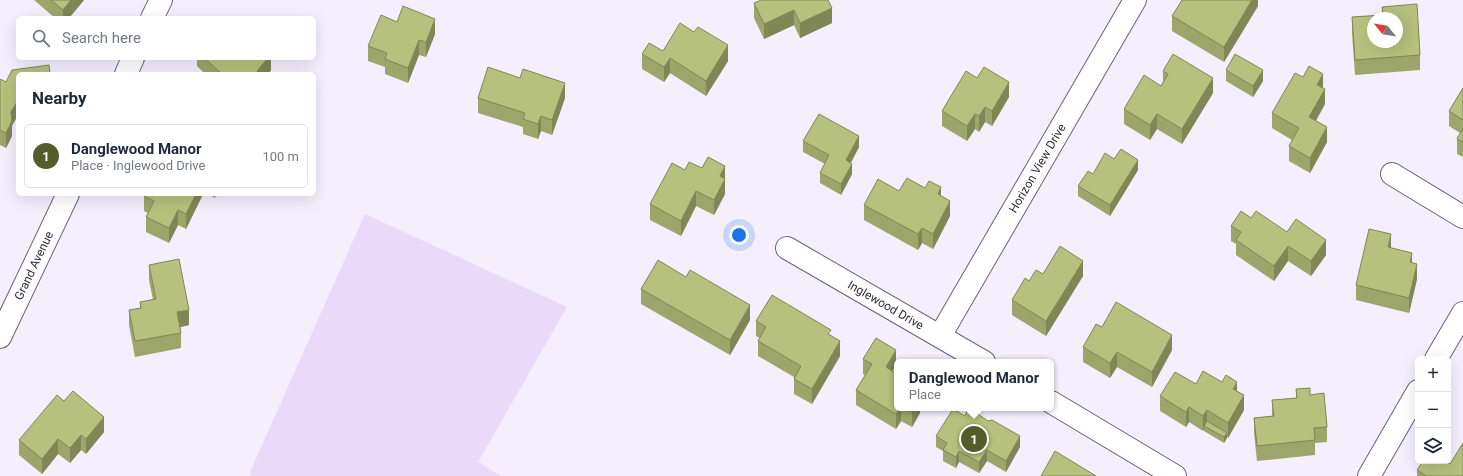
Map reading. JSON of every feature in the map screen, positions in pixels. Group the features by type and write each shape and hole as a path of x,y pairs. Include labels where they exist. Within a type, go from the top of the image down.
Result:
{"street":[{"path":"153,16 161,0"},
{"name":"Horizon View Drive","path":"940,336 1135,0"},
{"path":"127,72 132,60"},
{"path":"1392,174 1463,217"},
{"name":"Grand Avenue","path":"0,337 67,196"},
{"name":"Inglewood Drive","path":"787,248 979,359"},
{"path":"1438,356 1463,313"},
{"path":"1369,476 1417,392"},
{"path":"1054,404 1174,476"}],"shaded area":[{"path":"365,214 567,307 478,462 501,476 251,476 250,472"}],"building":[{"path":"51,0 71,0 63,10"},
{"path":"761,0 828,0 832,8 800,23 794,10 764,24 754,3"},
{"path":"1182,0 1252,0 1224,47 1172,16"},
{"path":"1417,4 1420,55 1355,60 1352,17 1367,16 1367,48 1403,48 1403,12 1383,12 1382,7"},
{"path":"403,6 435,19 426,42 419,40 408,68 385,59 387,53 368,46 381,15 397,22"},
{"path":"680,23 694,32 698,27 728,45 706,81 670,58 664,67 642,54 649,43 663,51"},
{"path":"1173,54 1213,78 1182,129 1157,114 1150,125 1124,109 1144,75 1161,86 1168,74 1163,71"},
{"path":"1235,54 1263,70 1253,86 1226,70"},
{"path":"206,60 266,60 257,71 258,72 220,72"},
{"path":"49,65 50,72 16,72 16,103 11,112 12,121 6,133 0,130 0,79 6,82 12,70"},
{"path":"1309,66 1323,74 1317,85 1325,89 1309,117 1327,127 1310,158 1289,146 1299,128 1272,113 1295,73 1303,77"},
{"path":"488,67 520,78 523,69 565,83 552,120 541,116 538,124 523,119 525,113 478,98"},
{"path":"984,67 1009,82 992,111 985,107 979,116 975,114 967,126 942,111 966,71 977,78"},
{"path":"1463,88 1463,120 1449,111"},
{"path":"819,114 859,136 846,160 852,164 841,184 820,173 829,155 803,141"},
{"path":"1463,128 1463,142 1457,139"},
{"path":"1121,149 1138,160 1110,205 1078,186 1088,171 1093,174 1105,153 1114,159"},
{"path":"708,157 725,166 720,176 725,179 714,200 696,191 681,221 650,204 672,163 685,170 689,162 702,168"},
{"path":"907,178 925,188 929,181 941,187 938,194 950,201 933,234 922,228 918,234 864,205 878,179 899,191"},
{"path":"144,196 195,196 186,214 178,210 169,228 146,217 154,201"},
{"path":"1241,211 1251,218 1256,211 1287,232 1296,219 1326,240 1311,261 1288,246 1274,266 1236,240 1241,232 1231,226"},
{"path":"1369,229 1391,234 1388,247 1412,253 1410,262 1417,264 1409,298 1356,285"},
{"path":"1060,246 1083,261 1046,321 1012,300 1025,278 1029,281 1036,270 1043,274"},
{"path":"179,259 189,310 177,312 181,333 135,341 129,310 141,308 140,302 156,299 149,265"},
{"path":"658,260 686,277 690,270 750,305 730,340 641,289"},
{"path":"772,295 831,330 828,334 840,341 812,389 794,379 801,366 758,341 766,327 756,321"},
{"path":"1116,302 1172,335 1152,372 1117,352 1110,363 1083,347 1096,324 1102,327"},
{"path":"876,338 896,350 886,367 894,372 894,411 898,411 896,414 856,390 872,364 863,359"},
{"path":"1203,371 1222,382 1226,375 1237,382 1233,389 1244,395 1228,423 1207,410 1203,416 1189,407 1186,412 1160,396 1175,372 1196,384"},
{"path":"1310,388 1310,395 1324,393 1327,427 1314,428 1315,440 1257,446 1254,418 1274,416 1272,400 1297,398 1296,389"},
{"path":"73,391 104,417 86,439 81,435 70,448 58,439 42,459 19,440 57,395 64,401"},
{"path":"952,411 956,411 965,416 967,411 973,411 988,421 992,420 1020,436 1006,461 987,450 979,462 959,451 956,457 943,450 947,443 936,436"},
{"path":"1207,421 1227,433 1224,437 1204,426"},
{"path":"1463,443 1463,476 1426,476 1417,470 1421,464 1451,464"},
{"path":"1055,451 1096,476 1041,476"}],"place":[{"name":"Danglewood Manor","path":"974,439"}]}
